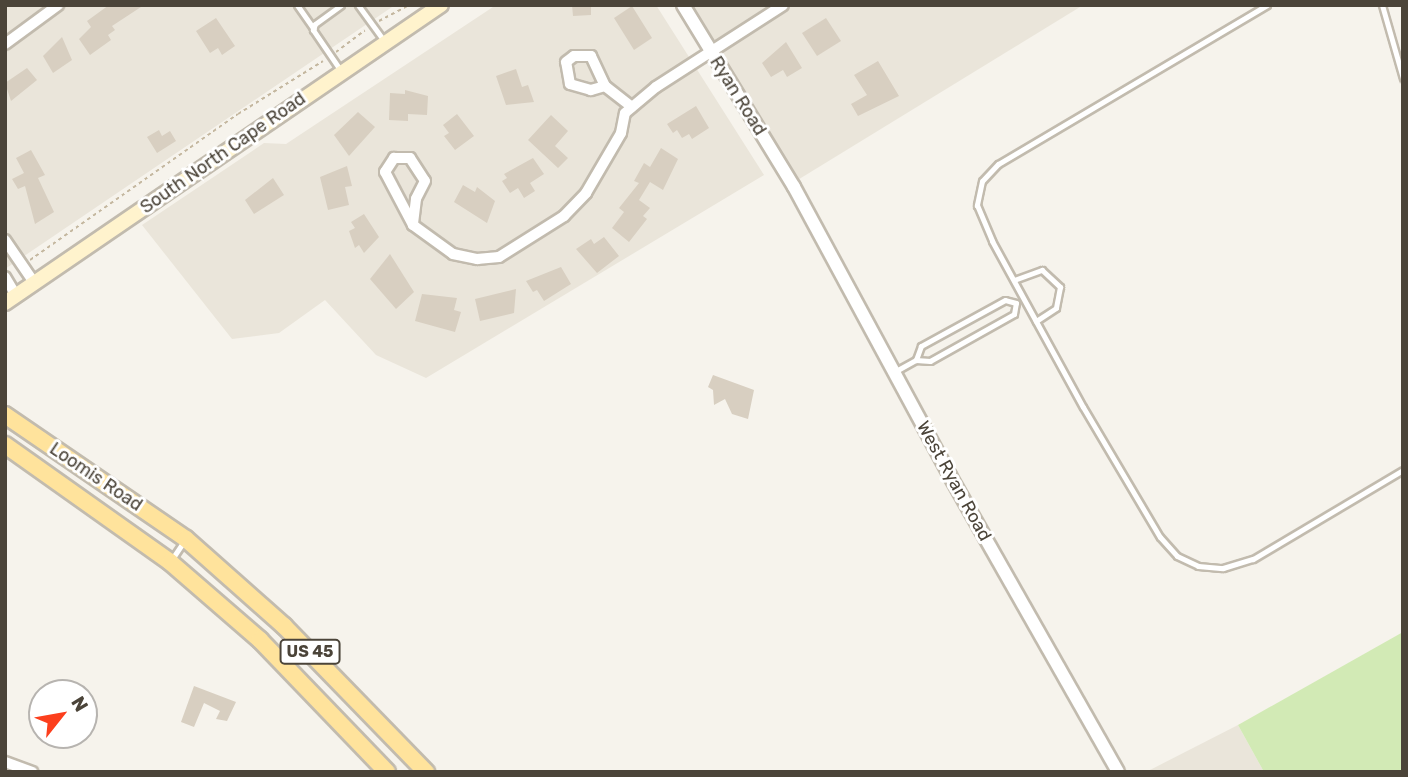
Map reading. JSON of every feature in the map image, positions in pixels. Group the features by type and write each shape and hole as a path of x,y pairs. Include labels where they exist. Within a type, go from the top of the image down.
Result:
{"main road":[{"name":"South North Cape Road","path":"10,299 441,5"},
{"name":"Loomis Road","path":"5,415 186,539"},
{"name":"Loomis Road","path":"5,445 170,562"},
{"name":"US 45","path":"186,539 284,625 426,772"},
{"name":"US 45","path":"170,562 260,640 387,772"}],"street":[{"path":"5,44 58,5"},
{"name":"Ryan Road","path":"683,5 794,187"},
{"path":"413,225 416,199 425,181 410,158 394,158 385,172 413,225 453,254 477,259 499,257 564,216 586,193 632,107 783,5"},
{"path":"605,86 632,107"},
{"name":"West Ryan Road","path":"794,187 894,372 1118,772"},
{"path":"5,240 33,281"},
{"path":"5,277 10,299"},
{"path":"5,762 32,772"}],"lane":[{"path":"297,5 341,71"},
{"path":"314,29 341,5"},
{"path":"358,5 385,42"},
{"path":"1267,5 1218,30 990,173 982,181 977,205 1036,321 1160,537 1177,556 1198,566 1223,568 1253,559 1403,470"},
{"path":"1381,5 1403,78"},
{"path":"1014,280 1042,270 1059,287 1055,308 1036,321"},
{"path":"894,372 916,359 921,346 1004,300 1016,303 1024,298"},
{"path":"916,359 930,361 1014,314 1016,303"},
{"path":"170,562 186,539"}],"path":[{"path":"30,260 238,114 331,56 373,24 409,5"}],"shaded area":[{"path":"5,5 395,5 5,269"},
{"path":"496,5 656,5 764,175 426,378 376,355 325,300 279,333 232,339 142,225 264,143 286,144"},
{"path":"690,5 1079,5 1080,7 796,181"},
{"path":"1238,725 1264,772 1146,772"}],"green space":[{"path":"1403,632 1403,772 1264,772 1238,725"}],"building":[{"path":"109,5 144,5 112,26 115,30 108,35 111,40 90,55 79,39 91,27 87,21"},
{"path":"572,5 591,5 591,15 573,16"},
{"path":"632,6 652,38 634,50 614,18"},
{"path":"216,18 235,46 222,55 218,48 210,53 196,31"},
{"path":"826,18 841,41 817,56 802,33"},
{"path":"62,37 72,60 53,73 43,56"},
{"path":"786,42 802,68 787,77 783,70 771,77 762,63"},
{"path":"878,61 899,96 858,116 851,104 867,95 854,75"},
{"path":"27,68 37,80 11,101 5,83"},
{"path":"516,69 522,87 528,85 534,102 506,105 496,76"},
{"path":"405,90 428,96 427,115 408,114 408,121 389,120 390,93 405,94"},
{"path":"696,106 709,128 692,139 689,134 682,138 677,130 673,133 667,124"},
{"path":"358,112 375,127 349,156 334,135"},
{"path":"457,114 474,136 455,150 444,136 449,133 443,125"},
{"path":"551,115 568,131 555,146 568,158 558,168 528,140"},
{"path":"159,130 162,136 170,131 176,141 157,153 147,137"},
{"path":"661,148 678,159 663,190 650,182 639,200 650,208 643,216 647,219 629,242 612,228 624,212 619,208 639,183 634,181 644,163 650,167"},
{"path":"31,150 45,175 38,178 54,212 35,224 25,186 18,189 12,179 24,173 16,158"},
{"path":"533,158 544,174 530,183 535,191 524,198 518,188 510,193 502,181 507,178 504,174"},
{"path":"347,166 352,186 345,187 349,205 328,210 320,177"},
{"path":"273,178 284,195 254,214 245,200"},
{"path":"463,185 475,192 477,187 495,201 487,223 454,202"},
{"path":"364,214 379,237 364,253 359,245 355,248 349,231 355,228 351,222"},
{"path":"604,237 619,256 597,273 576,249 591,239 594,244"},
{"path":"390,254 414,292 396,309 370,279"},
{"path":"561,267 571,284 544,301 537,290 533,292 526,281"},
{"path":"516,289 514,313 480,321 475,299"},
{"path":"422,294 457,298 454,310 461,312 455,332 415,321"},
{"path":"713,375 754,390 748,419 732,414 725,399 714,405 713,390 708,387"},
{"path":"194,686 236,702 227,721 216,719 220,711 204,703 194,727 181,722"}]}
